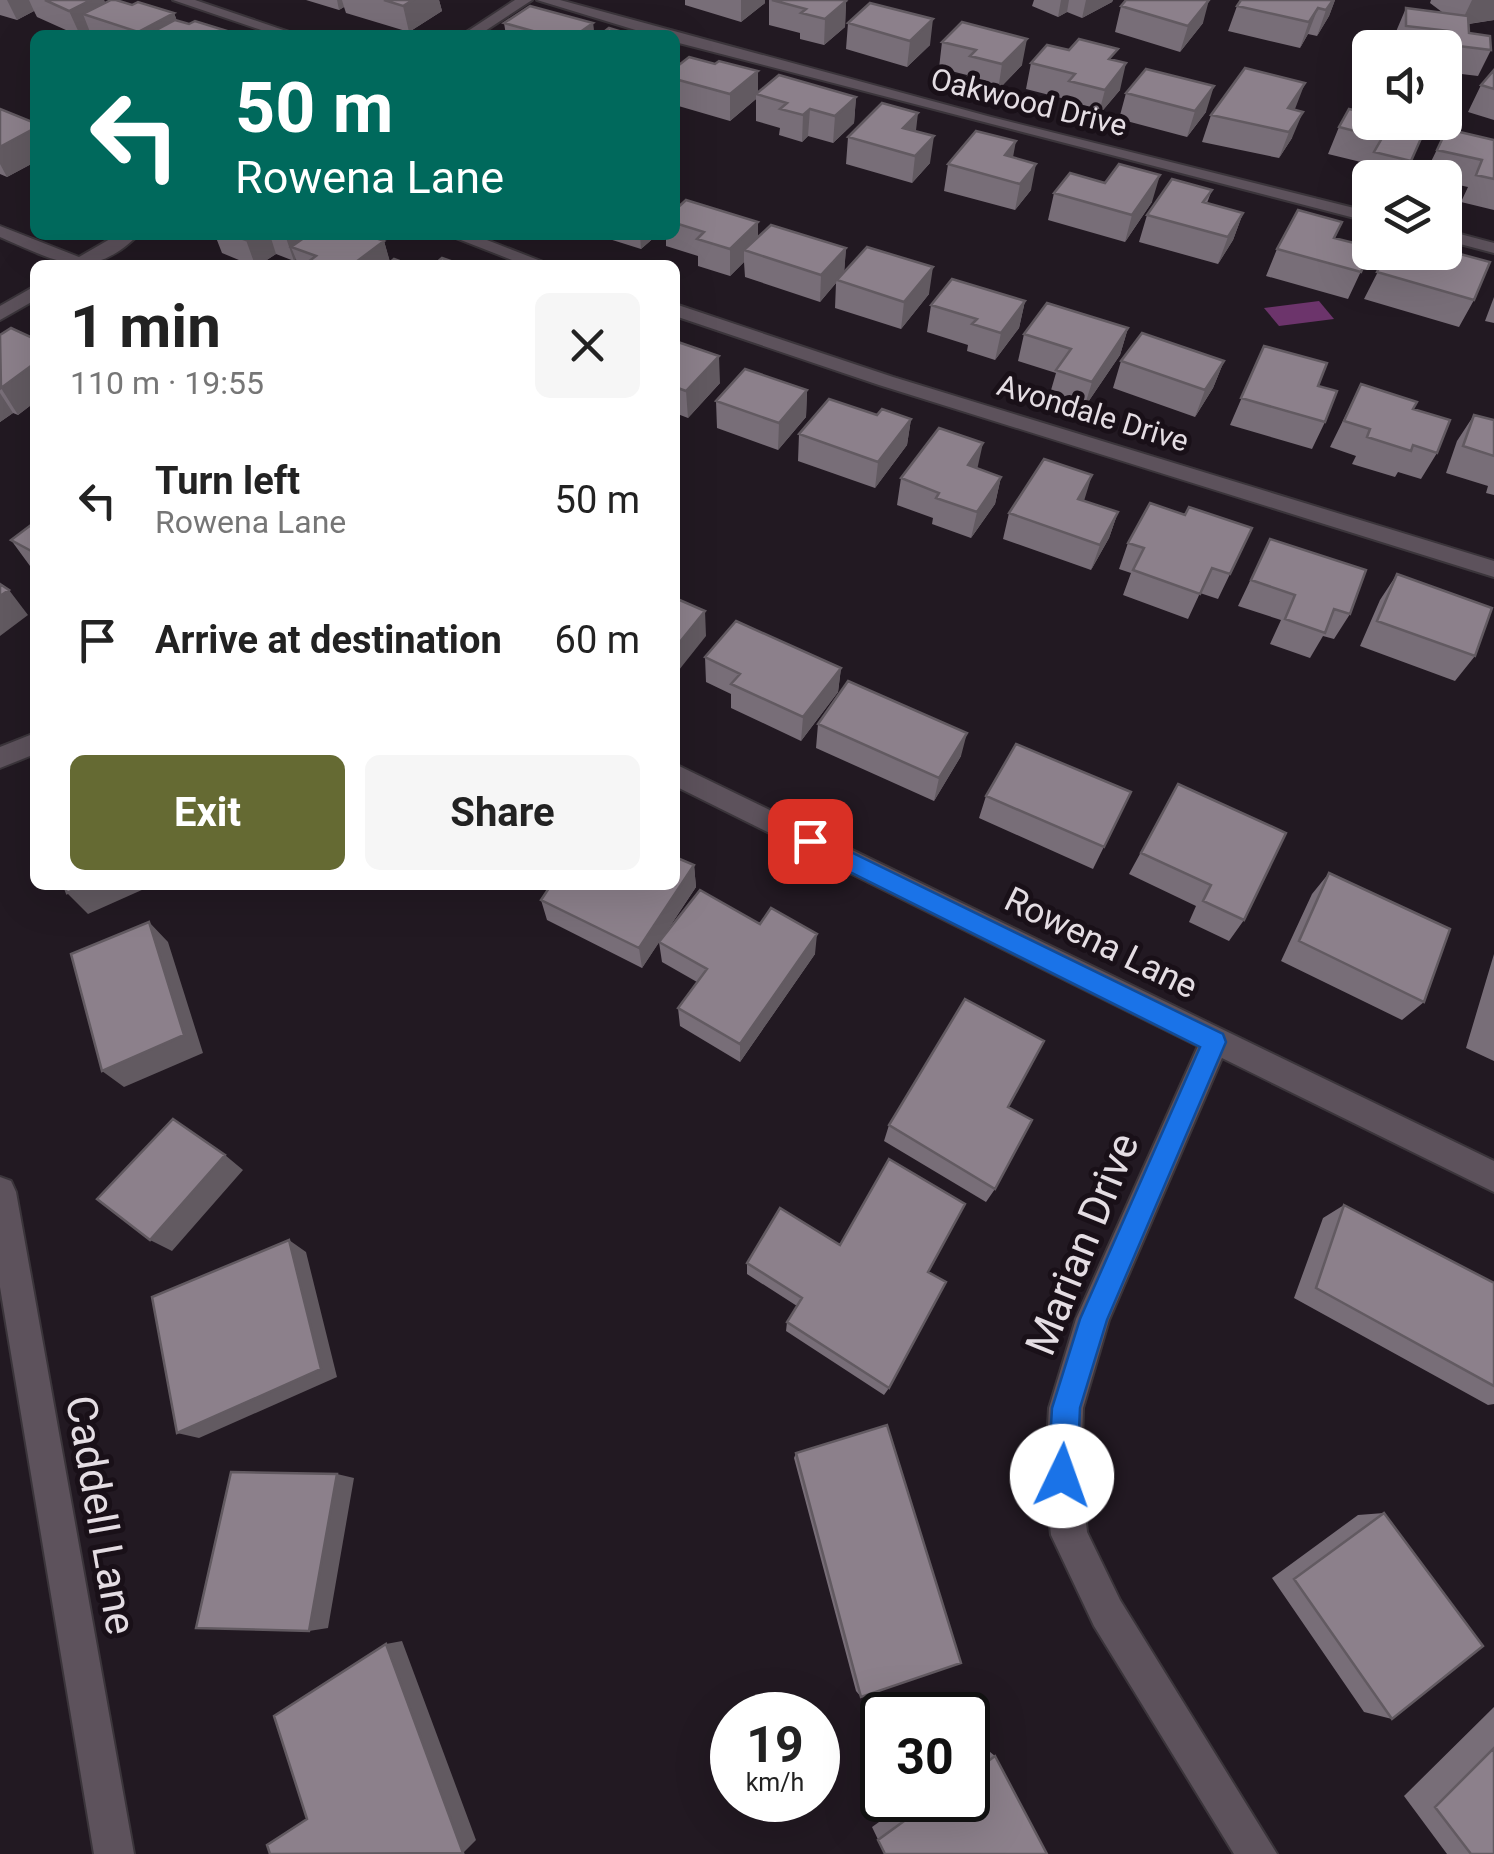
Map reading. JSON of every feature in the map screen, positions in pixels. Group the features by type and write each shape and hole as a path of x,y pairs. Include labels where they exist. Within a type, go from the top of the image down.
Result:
{"street":[{"path":"180,0 275,30"},
{"path":"477,30 525,0"},
{"name":"Oakwood Drive","path":"544,0 651,30"},
{"name":"Oakwood Drive","path":"680,38 1352,212"},
{"path":"0,231 67,260"},
{"path":"87,260 121,240"},
{"path":"471,240 528,260"},
{"path":"1462,240 1494,248"},
{"path":"0,314 30,295"},
{"name":"Avondale Drive","path":"680,312 886,380 1494,569"},
{"path":"0,758 30,744"},
{"name":"Rowena Lane","path":"680,776 1494,1177"},
{"name":"Marian Drive","path":"1214,1042 1093,1319 1066,1408 1062,1476 1068,1535 1107,1613 1257,1854"},
{"name":"Caddell Lane","path":"0,1192 114,1854"}],"shaded area":[{"path":"1319,301 1334,319 1279,326 1264,308"}],"building":[{"path":"45,0 91,0 69,11"},
{"path":"111,0 132,5 138,2 174,13 142,30 83,14"},
{"path":"384,0 413,0 403,6"},
{"path":"772,0 846,1 825,19 801,13 806,9"},
{"path":"1126,0 1209,0 1188,26 1121,6"},
{"path":"1241,0 1333,0 1326,10 1318,8 1309,22 1237,6"},
{"path":"870,3 933,19 910,41 848,23"},
{"path":"530,6 593,23 583,30 529,30 504,23"},
{"path":"1406,8 1468,16 1469,33 1490,36 1491,50 1462,46 1462,30 1406,26"},
{"path":"175,20 189,24 195,21 224,30 156,30"},
{"path":"962,22 1027,39 1002,64 970,56 976,50 942,42"},
{"path":"1079,39 1118,49 1109,59 1126,63 1105,90 1069,81 1075,74 1031,63 1047,45 1069,50"},
{"path":"689,57 758,71 730,94 680,80 680,64"},
{"path":"1245,68 1305,83 1288,108 1303,112 1289,132 1211,115"},
{"path":"1146,69 1214,86 1195,111 1126,93"},
{"path":"1494,70 1494,89 1481,85"},
{"path":"779,75 856,97 835,116 810,109 803,115 780,109 787,103 756,94"},
{"path":"882,103 918,113 903,128 934,136 915,156 848,137"},
{"path":"0,109 30,121 30,131 0,147"},
{"path":"1349,109 1352,110 1352,130 1339,127"},
{"path":"976,131 1016,141 1005,155 1036,164 1020,184 948,164"},
{"path":"1462,133 1494,140 1494,179 1476,175 1482,160 1437,150 1442,140 1462,140"},
{"path":"1381,140 1420,140 1411,160 1374,152"},
{"path":"1119,164 1160,175 1132,215 1054,193 1070,173 1105,183"},
{"path":"1172,179 1212,190 1203,202 1243,213 1228,237 1147,215"},
{"path":"686,200 758,222 730,249 697,239 704,232 680,225 680,205"},
{"path":"1298,210 1342,222 1334,238 1352,242 1352,270 1277,249"},
{"path":"771,225 846,248 821,275 744,250"},
{"path":"301,240 384,241 359,260 311,260 316,256 291,247"},
{"path":"867,247 933,267 904,302 837,280"},
{"path":"1462,255 1490,262 1474,300 1377,272 1462,270"},
{"path":"952,279 1025,301 1001,333 972,324 977,319 931,305"},
{"path":"1047,303 1128,328 1092,382 1056,370 1071,349 1024,334"},
{"path":"11,328 30,337 30,367 1,388 0,335"},
{"path":"1142,333 1224,361 1205,390 1121,361"},
{"path":"680,343 719,356 686,391 680,389"},
{"path":"1264,346 1327,363 1318,386 1337,391 1325,422 1241,398"},
{"path":"745,369 807,390 779,423 716,401"},
{"path":"1361,384 1417,402 1413,409 1450,420 1437,453 1413,445 1411,451 1367,437 1370,429 1344,421"},
{"path":"829,399 877,415 882,409 911,419 878,462 799,434"},
{"path":"1474,415 1494,420 1494,456 1463,446"},
{"path":"939,428 983,443 968,465 1001,477 977,512 936,498 939,493 901,478"},
{"path":"1044,459 1092,475 1078,499 1118,512 1100,545 1009,513"},
{"path":"1150,503 1185,515 1189,507 1252,528 1230,574 1212,568 1200,594 1133,570 1144,548 1128,543"},
{"path":"30,526 30,550 11,540"},
{"path":"1270,539 1366,570 1350,614 1334,609 1325,633 1285,619 1295,595 1251,580"},
{"path":"1397,574 1492,608 1475,656 1377,621"},
{"path":"680,600 705,611 680,642"},
{"path":"736,621 841,668 803,717 731,684 740,674 705,657"},
{"path":"848,681 967,733 939,778 818,724"},
{"path":"1016,744 1131,792 1104,847 986,796"},
{"path":"1178,784 1286,833 1244,920 1203,901 1211,885 1141,853"},
{"path":"680,859 694,865 680,886"},
{"path":"1329,873 1450,929 1424,1002 1299,941"},
{"path":"548,890 677,890 639,948 541,900"},
{"path":"700,890 760,924 771,908 817,934 740,1044 678,1008 707,969 659,942"},
{"path":"149,922 184,1035 102,1071 71,954"},
{"path":"965,999 1044,1041 1008,1107 1032,1120 995,1189 889,1125"},
{"path":"173,1119 225,1155 150,1240 97,1199"},
{"path":"889,1159 965,1204 928,1272 946,1282 889,1388 787,1322 802,1298 747,1263 780,1208 840,1245"},
{"path":"1344,1205 1494,1283 1494,1386 1316,1288"},
{"path":"289,1240 321,1369 177,1433 152,1297"},
{"path":"887,1425 961,1663 876,1692 860,1693 796,1453"},
{"path":"231,1472 337,1474 309,1631 196,1628"},
{"path":"1384,1513 1483,1646 1392,1719 1294,1579"},
{"path":"386,1644 463,1853 270,1854 267,1845 307,1819 274,1716"},
{"path":"1494,1748 1494,1854 1471,1854 1435,1807"},
{"path":"995,1756 1047,1854 885,1854 878,1840 903,1822 990,1822 990,1760"}],"route":[{"path":"810,841 1214,1042 1093,1319 1066,1408 1062,1476"}]}
